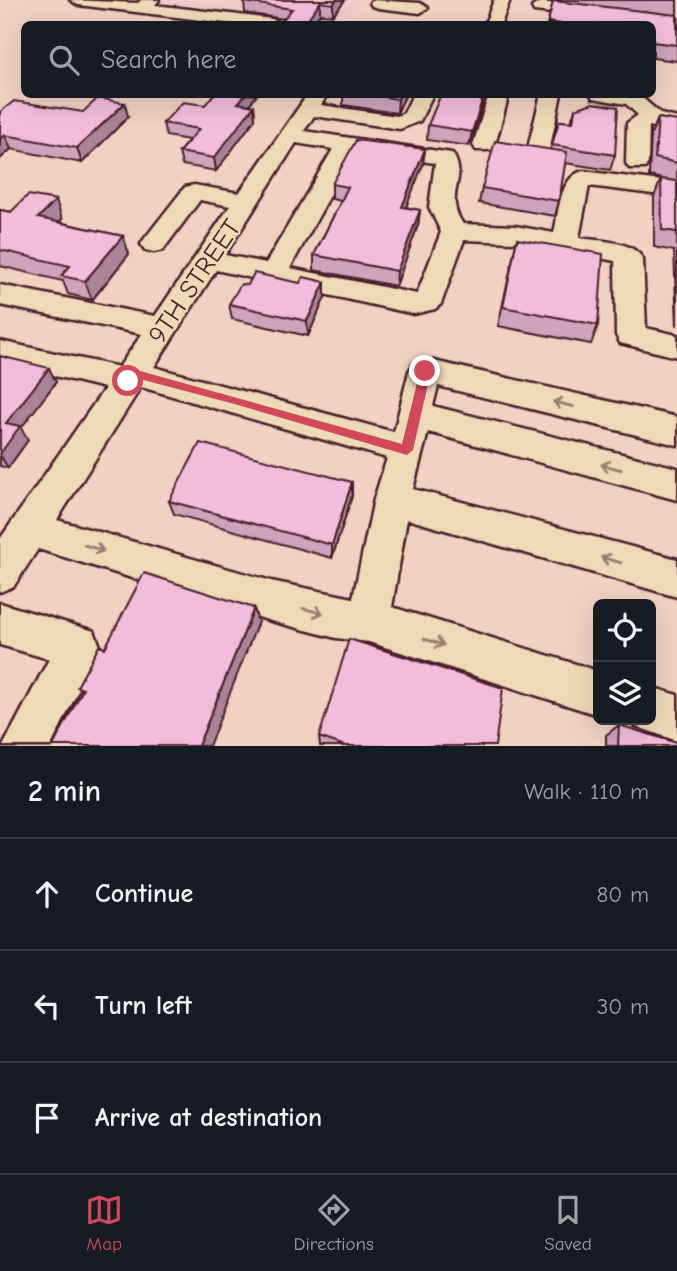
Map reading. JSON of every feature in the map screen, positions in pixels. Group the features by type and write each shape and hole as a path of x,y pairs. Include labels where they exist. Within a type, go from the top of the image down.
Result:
{"street":[{"path":"78,0 146,4 253,21"},
{"path":"494,21 502,0"},
{"path":"376,6 422,4"},
{"path":"413,21 422,4"},
{"path":"540,4 677,23"},
{"path":"656,35 677,38"},
{"path":"313,102 400,122 413,117 421,98"},
{"path":"484,145 498,98"},
{"path":"538,152 550,98"},
{"path":"619,98 654,118 677,125"},
{"name":"9TH STREET","path":"0,573 313,102"},
{"path":"637,163 638,123 654,118"},
{"path":"290,136 444,158 447,166 442,186 441,211 454,232"},
{"path":"273,274 347,144"},
{"path":"565,243 577,185 583,178 677,190"},
{"path":"155,244 182,190 246,202"},
{"path":"454,232 490,231 624,254 630,259 631,335 677,346"},
{"path":"208,260 414,304 431,298 454,232"},
{"path":"0,295 163,328"},
{"path":"0,352 238,401 407,450"},
{"path":"369,621 392,499 407,450 425,371 677,431"},
{"path":"415,415 677,484"},
{"path":"392,499 677,578"},
{"path":"29,529 271,601 336,617 369,621 593,691"},
{"path":"0,624 79,646 26,746"},
{"path":"656,712 677,718"}],"shaded area":[{"path":"48,0 361,0 346,21 204,21"}],"building":[{"path":"336,0 333,4 320,2 306,21 282,21 292,9 244,2"},
{"path":"553,1 677,15 677,45 656,42 656,21 548,21"},
{"path":"98,98 125,103 77,148 5,135 0,139 0,112 14,101 83,112"},
{"path":"211,98 242,98 238,103 254,106 214,158 179,152 199,129 163,123 183,102 205,105"},
{"path":"439,98 483,98 472,132 428,125"},
{"path":"593,103 618,107 615,155 552,145 559,121 573,122 575,109"},
{"path":"658,118 677,121 677,163 655,158"},
{"path":"356,140 425,149 402,207 420,210 397,271 314,255 348,187 332,184"},
{"path":"495,141 567,152 559,201 482,188"},
{"path":"661,179 677,181 677,232 662,230"},
{"path":"28,195 56,200 38,218 123,236 85,281 61,276 70,266 0,250 0,210 11,212"},
{"path":"517,239 603,254 598,325 503,307"},
{"path":"254,273 300,283 303,277 325,282 307,321 229,304 241,284 248,285"},
{"path":"0,356 49,368 6,423 20,426 0,454"},
{"path":"200,443 352,482 332,545 169,501"},
{"path":"144,573 254,608 198,746 53,746 83,689 77,687 99,646 105,648"},
{"path":"349,639 503,688 495,746 345,746 319,737"},
{"path":"619,725 677,743 677,746 618,746"}],"route":[{"path":"128,381 133,373 407,450 425,371"}]}
